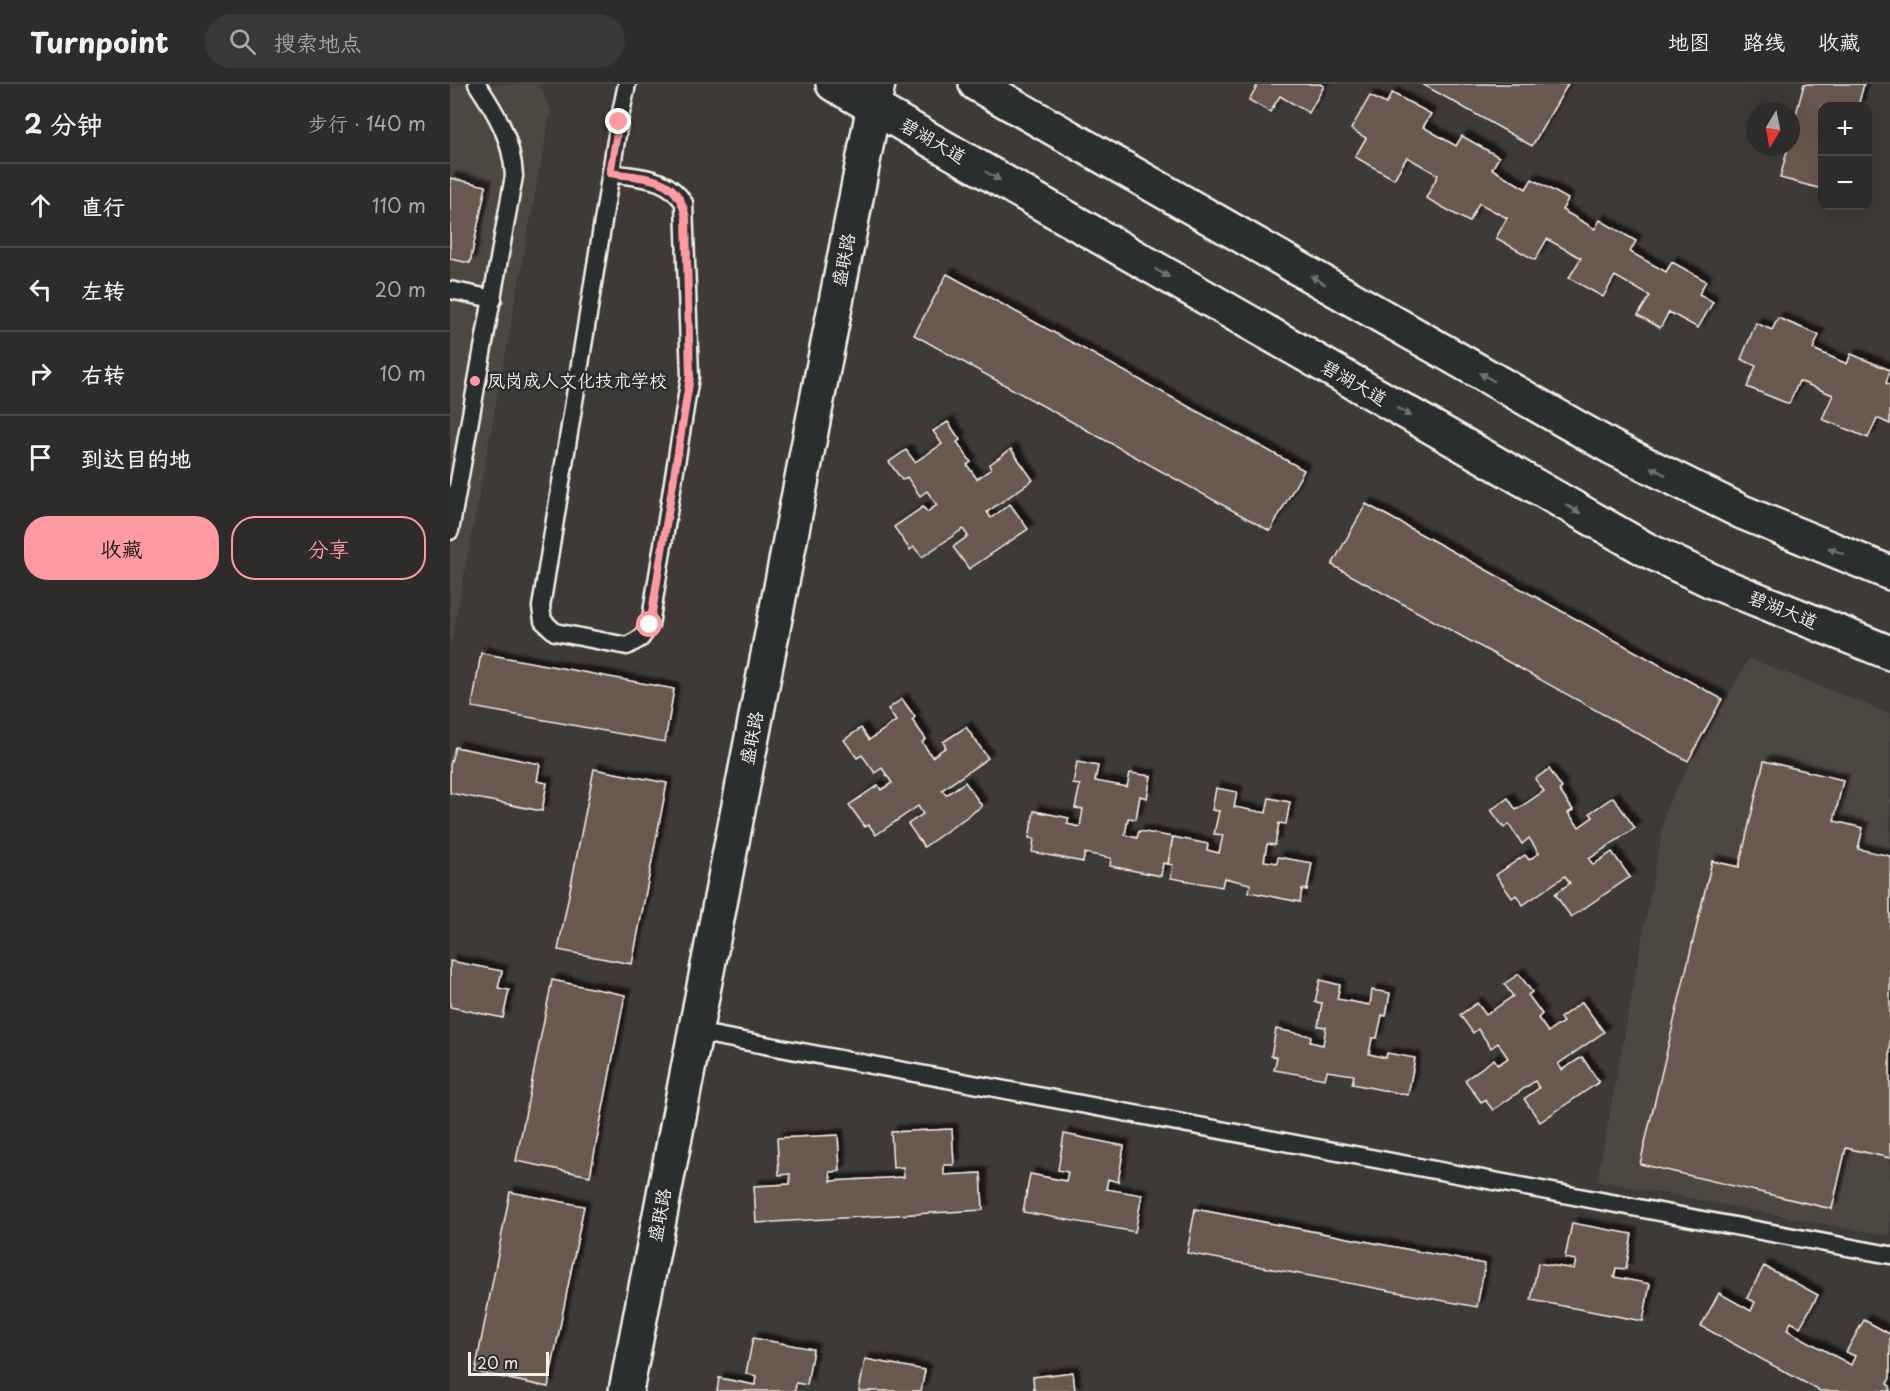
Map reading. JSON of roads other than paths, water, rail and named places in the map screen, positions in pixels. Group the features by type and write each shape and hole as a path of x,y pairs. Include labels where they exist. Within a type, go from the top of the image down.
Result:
{"street":[{"name":"碧湖大道","path":"833,84 876,96 1647,550 1744,594 1890,653"},
{"path":"976,84 1611,447 1742,512 1890,573"},
{"name":"盛联路","path":"626,1391 876,96"}],"lane":[{"path":"450,531 512,199 514,164 509,141 500,119 477,84"},
{"path":"610,173 663,182 676,190 684,203 690,312 690,377 685,417 650,625 641,638 627,646 555,632 543,621 541,607 610,173 627,84"},
{"path":"450,290 493,299"},
{"path":"695,1032 1890,1256"}],"place":[{"name":"凤岗成人文化技术学校","path":"475,381"}]}
